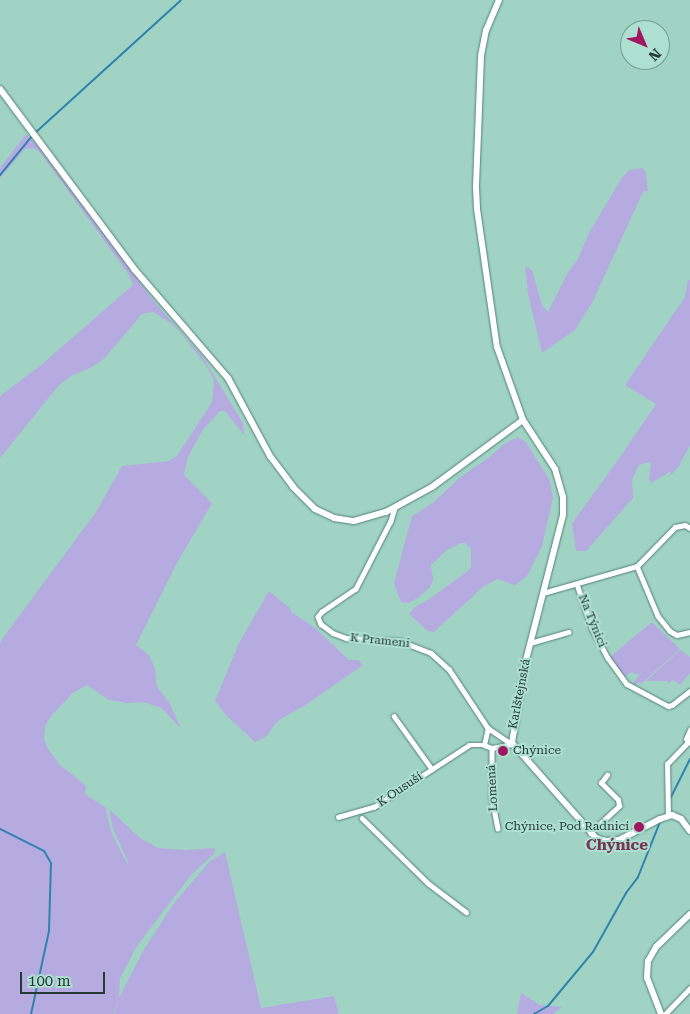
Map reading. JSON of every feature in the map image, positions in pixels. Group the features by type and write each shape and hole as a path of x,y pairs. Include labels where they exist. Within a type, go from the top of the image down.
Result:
{"main road":[{"name":"Karlštejnská","path":"499,0 486,30 481,56 476,188 496,347 523,420 555,469 562,490 563,504 558,534 530,643 512,744 540,773 590,833"},
{"path":"0,89 135,270 228,378 270,456 306,501 334,518 354,521 365,520 395,508 432,487 523,420"},
{"path":"590,833 599,840 614,841 668,816 679,818 690,831"},
{"path":"661,1014 647,978 648,961 656,947 690,914"}],"street":[{"name":"K Prameni","path":"395,508 391,521 356,589 322,612 318,617 320,624 333,633 346,638 400,641 431,652 449,670 488,728"},
{"name":"Na Týnici","path":"543,593 637,566 676,526 685,525 690,528"},
{"path":"637,566 658,616 664,624 678,635 690,632"},
{"name":"Na Týnici","path":"577,584 592,628 608,658 627,684 668,706 690,692"},
{"path":"530,643 568,632"},
{"name":"K Ousuší","path":"394,716 432,769"},
{"path":"488,728 512,744 492,748 484,745 488,728"},
{"path":"668,816 667,764 689,742 686,739 690,730"},
{"name":"K Ousuší","path":"338,817 374,807 469,746 484,745"},
{"name":"Lomená","path":"492,748 492,798 498,828"},
{"path":"590,833 619,806 618,800 601,783 607,775"},
{"path":"362,818 428,883 466,912"},
{"path":"665,1014 690,988"}],"shaded area":[{"path":"26,134 39,147 157,305 202,356 243,423 244,435 225,411 220,411 202,431 188,457 184,475 212,503 177,563 136,645 149,655 155,669 157,686 170,704 181,729 162,708 143,702 127,703 109,700 87,685 74,692 52,715 45,726 44,739 47,747 59,764 86,786 85,794 105,807 112,834 128,865 113,829 109,809 140,838 158,848 185,850 215,848 215,853 191,875 137,946 120,978 119,998 143,951 174,903 210,861 225,852 261,1008 334,996 339,1014 114,1014 119,999 113,1014 0,1014 0,642 96,512 122,466 169,461 177,456 212,402 214,380 207,367 180,332 153,312 142,314 105,358 94,366 71,376 59,385 0,458 0,396 41,365 133,285 129,275 40,152 33,148 25,149 0,178 0,168"},
{"path":"643,168 646,173 648,191 643,192 592,303 575,330 542,353 528,294 525,266 532,270 542,305 548,312 567,274 578,259 589,233 621,179 629,170"},
{"path":"688,280 690,280 690,445 679,466 669,477 671,471 651,483 649,479 651,464 649,462 639,465 632,480 633,498 586,551 576,551 572,524 656,404 625,385 685,297"},
{"path":"518,437 526,442 550,481 553,498 542,546 527,576 515,585 497,579 483,587 434,632 428,631 409,614 415,607 428,600 469,570 471,567 471,549 465,543 461,543 447,550 431,565 433,580 430,587 418,598 408,603 401,602 394,583 412,516 433,503 458,479 504,444"},
{"path":"269,591 291,609 291,612 314,627 349,660 358,660 363,665 304,706 282,718 275,724 267,736 255,742 226,715 215,701 239,643"},
{"path":"652,622 680,649 641,684 639,682 634,686 632,684 640,675 631,672 625,677 610,657"},
{"path":"680,650 690,657 690,673 680,685 673,680 669,683 666,681 646,681"},
{"path":"521,993 540,1005 562,1007 553,1014 517,1014"}],"waterway":[{"path":"35,133 181,0"},
{"path":"0,175 32,136"},
{"path":"669,801 690,759"},
{"path":"534,1014 548,1006 593,952 626,893 638,877 660,822"},
{"path":"0,829 44,851 51,863 49,931 31,1014"}],"place":[{"name":"Chýnice","path":"503,751"},
{"name":"Chýnice, Pod Radnicí","path":"639,827"}],"district":[{"name":"Chýnice","path":"617,846"}]}
